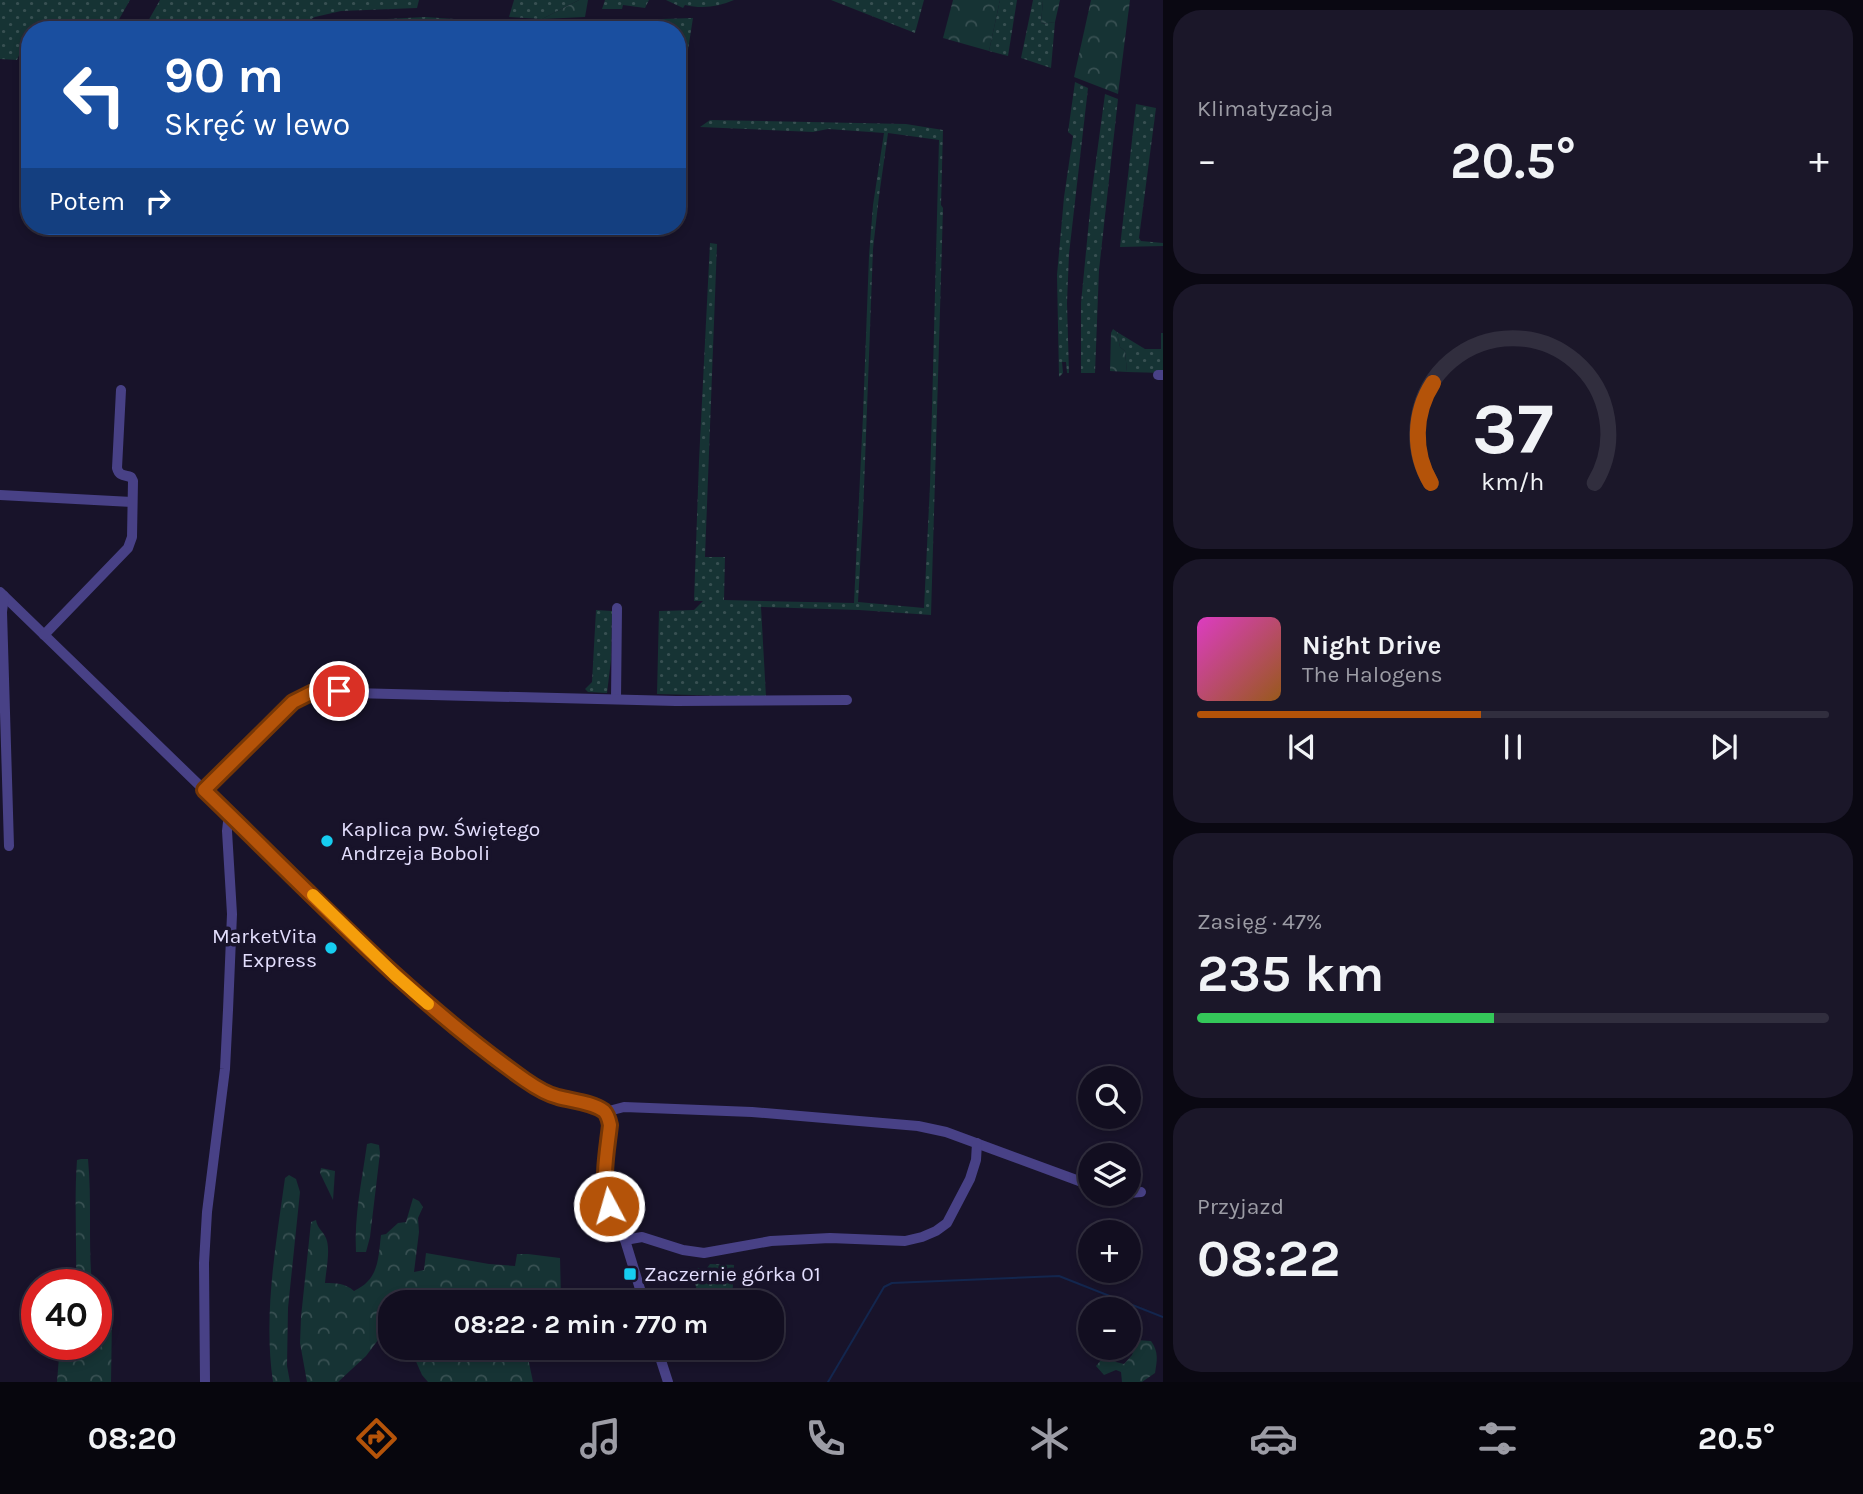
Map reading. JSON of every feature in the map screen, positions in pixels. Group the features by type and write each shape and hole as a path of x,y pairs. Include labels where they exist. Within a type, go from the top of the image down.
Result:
{"street":[{"path":"44,635 128,548 132,537 133,481 131,477 121,475 117,468 121,390"},
{"path":"0,495 132,502"},
{"path":"2,594 395,975 437,1012 533,1086 555,1097 605,1112 610,1125 605,1195 625,1240 640,1290"},
{"path":"2,594 9,846"},
{"path":"615,699 617,608"},
{"path":"204,790 285,709 299,698 313,692 667,701 847,700"},
{"path":"205,1382 205,1238 226,1052 232,914 227,831 232,817"},
{"path":"605,1112 624,1107 752,1112 918,1126 946,1132 1078,1181"},
{"path":"625,1240 642,1237 671,1247 704,1253 771,1241 830,1238 905,1241 922,1237 947,1223 970,1179 976,1160 977,1143"},
{"path":"661,1360 668,1382"}],"green space":[{"path":"0,0 130,0 118,21 21,21 21,53 17,60 0,59"},
{"path":"160,0 419,0 417,8 341,11 307,21 148,21"},
{"path":"514,0 579,0 542,19 509,17"},
{"path":"579,0 588,0 585,17 542,19"},
{"path":"605,0 649,0 645,8 623,5 622,9 602,9"},
{"path":"666,0 734,0 716,6 685,5 683,8"},
{"path":"831,0 924,0 915,33"},
{"path":"953,0 1000,0 989,51 943,38"},
{"path":"1000,0 1017,0 1008,56 989,51"},
{"path":"1033,0 1043,0 1041,24 1055,22 1051,68 1021,58"},
{"path":"1043,0 1060,0 1055,22 1041,24"},
{"path":"1091,0 1130,0 1118,94 1074,77"},
{"path":"425,17 485,21 349,21"},
{"path":"693,18 686,62 686,21 619,21 631,20"},
{"path":"1075,82 1088,88 1069,254 1069,373 1066,362 1062,362 1063,373 1059,377 1057,275 1073,136 1068,132"},
{"path":"1105,94 1118,99 1099,270 1095,373 1081,373 1081,303"},
{"path":"1136,104 1156,108 1139,238 1141,241 1163,243 1163,246 1120,247"},
{"path":"710,120 906,124 943,130 931,615 761,607 766,697 657,694 659,611 694,610 703,601 694,601 710,243 717,244 705,557 725,557 724,600 854,603 869,256 873,205 884,133 828,129 813,132 700,127","holes":["888,133 939,140 924,608 858,602 873,249"]},
{"path":"1113,329 1117,332 1120,347 1125,351 1127,372 1110,371"},
{"path":"1117,332 1145,349 1161,349 1163,333 1163,373 1127,372 1125,351 1120,347"},
{"path":"596,610 612,611 607,693 588,692 585,689 592,682"},
{"path":"367,1144 379,1145 380,1153 370,1237 366,1252 356,1252 359,1198"},
{"path":"88,1159 91,1269 76,1269 77,1160"},
{"path":"321,1168 335,1171 333,1200 320,1173"},
{"path":"289,1175 296,1179 300,1192 288,1308 287,1366 290,1382 273,1382 270,1305 285,1178"},
{"path":"413,1198 423,1207 418,1218 414,1272 424,1270 426,1253 515,1266 517,1254 528,1254 560,1258 561,1290 378,1290 378,1340 366,1356 338,1382 307,1382 300,1343 311,1222 316,1220 327,1241 325,1283 337,1283 354,1291 373,1275 378,1261 381,1235 398,1223 406,1222"},
{"path":"710,1264 734,1265 733,1290 697,1290 691,1268 707,1268"},
{"path":"1141,1340 1151,1341 1154,1345 1157,1361 1155,1373 1142,1382 1122,1382 1121,1372 1116,1370 1104,1375 1096,1366 1101,1360 1114,1360 1124,1364 1128,1360 1141,1360"},
{"path":"59,1360 111,1360 111,1382 57,1382"},
{"path":"415,1360 528,1360 533,1382 428,1382"}],"waterway":[{"path":"828,1382 884,1287 892,1283 1059,1276 1163,1317"}],"slow traffic":[{"path":"313,895 428,1004"}],"place":[{"name":"Kaplica pw. Świętego Andrzeja Boboli","path":"327,841"},
{"name":"MarketVita Express","path":"331,948"},
{"name":"Zaczernie górka 01","path":"630,1274"}],"route":[{"path":"339,691 313,692 293,702 204,790 395,975 490,1055 533,1086 555,1097 605,1112 610,1125 605,1180 605,1195 609,1206"}]}
